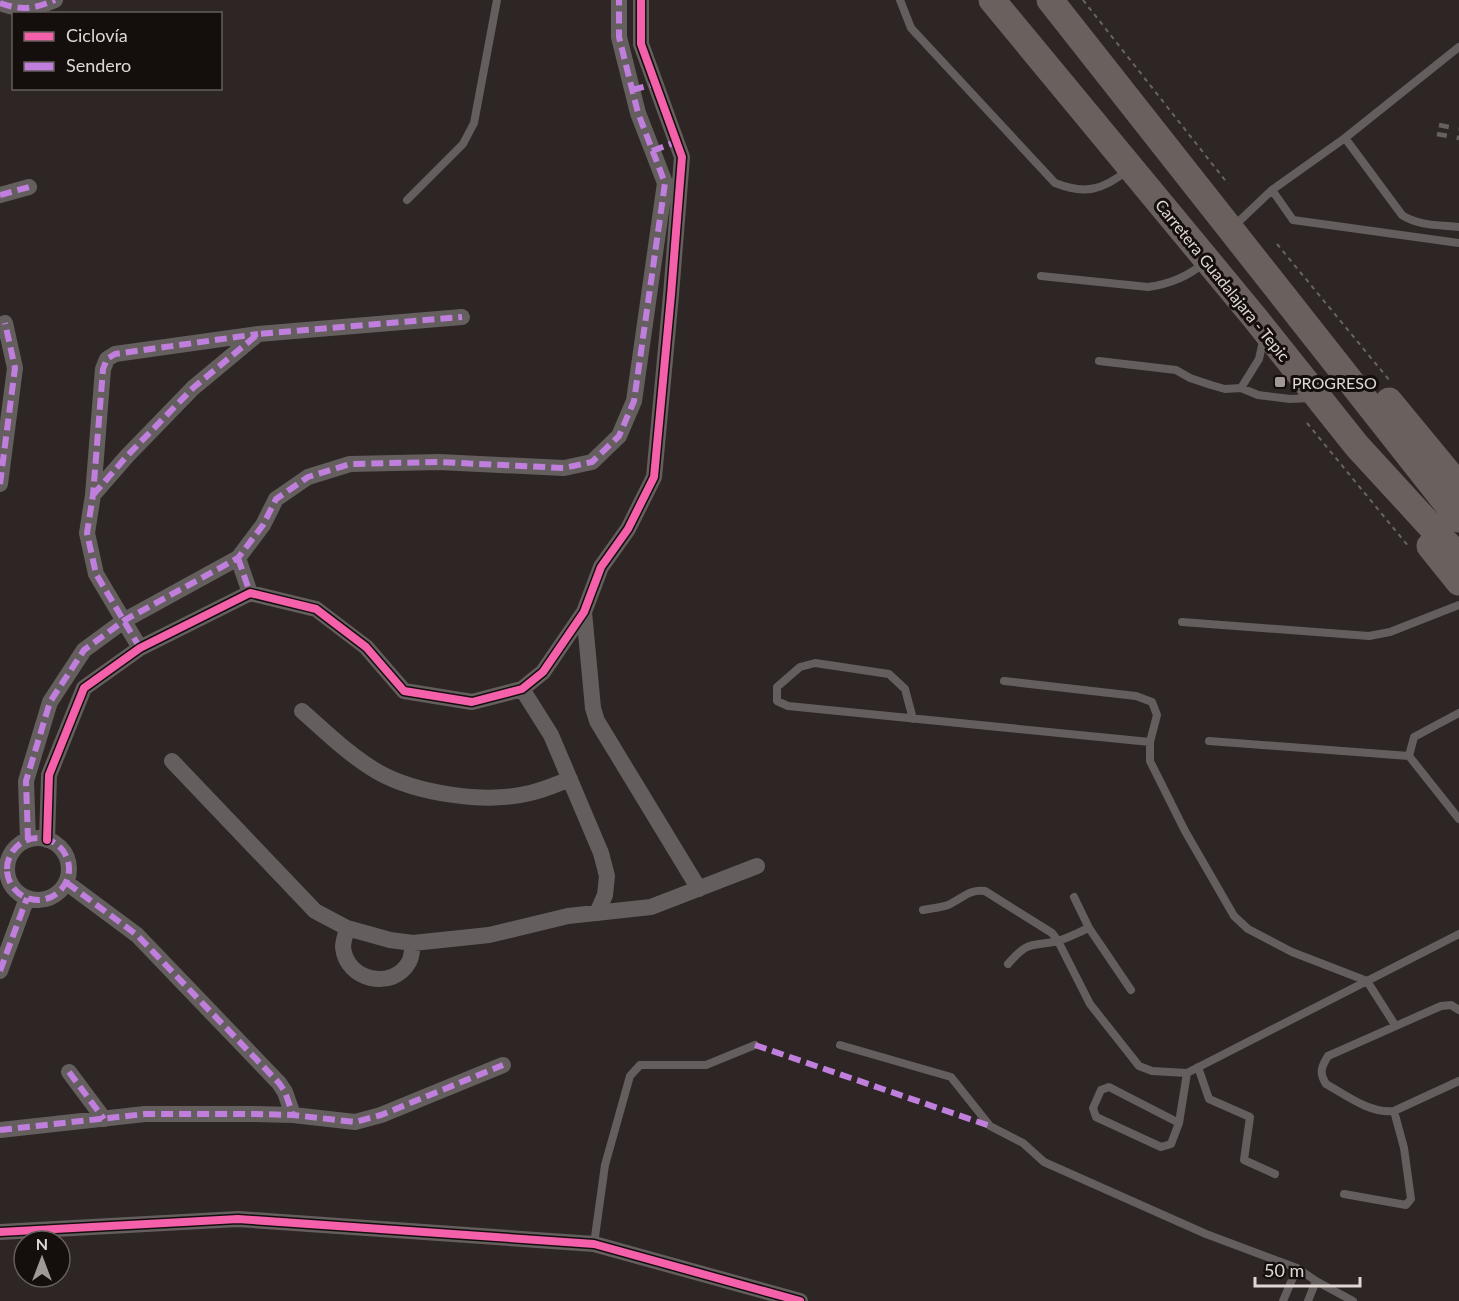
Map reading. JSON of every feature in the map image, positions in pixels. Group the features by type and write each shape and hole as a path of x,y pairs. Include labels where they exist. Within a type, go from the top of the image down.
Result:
{"highway":[{"name":"Carretera Guadalajara - Tepic","path":"992,0 1266,331 1357,446 1459,557"},
{"path":"1050,0 1459,519"},
{"path":"1284,298 1386,398 1459,486"},
{"path":"1357,446 1388,495 1459,582"}],"street":[{"path":"0,3 14,8 35,8 55,0"},
{"path":"28,840 26,781 50,702 84,650 125,620 238,558 263,525 276,499 308,477 350,464 439,462 564,468 592,462 619,435 634,401 665,183 638,113 632,90 619,37 619,0"},
{"path":"47,840 48,775 84,688 140,648 250,593 316,609 366,647 404,691 472,702 522,689 543,672 584,612 601,567 628,529 654,477 682,157 641,44 640,0"},
{"path":"632,90 655,84"},
{"path":"652,151 676,142"},
{"path":"0,195 29,187"},
{"path":"649,295 671,296"},
{"path":"140,648 96,573 87,533 93,495 103,369 107,359 115,354 258,334 462,317"},
{"path":"0,484 15,368 5,323"},
{"path":"93,495 193,388 258,334"},
{"path":"238,558 250,593"},
{"path":"584,612 593,708 597,722 699,889"},
{"path":"522,689 551,735 601,853 607,876 605,895 597,913"},
{"path":"302,711 347,749 379,772 416,786 456,796 501,798 531,793 570,779"},
{"path":"172,761 315,910 347,928 390,940 414,943 489,935 568,916 651,907 757,866"},
{"path":"28,840 47,840 62,849 69,865 67,883 57,895 42,900 27,898 14,889 8,879 5,851 28,840"},
{"path":"67,883 137,935 279,1083 285,1092 293,1115"},
{"path":"0,971 27,898"},
{"path":"347,928 343,946 348,964 362,976 380,980 397,975 410,961 414,943"},
{"path":"0,1130 145,1114 293,1115 355,1122 381,1115 503,1065"},
{"path":"69,1072 104,1119"},
{"path":"0,1232 237,1219 594,1244 800,1301"}],"lane":[{"path":"407,200 463,144 474,123 497,0"},
{"path":"900,0 911,28 1055,183 1068,188 1093,190 1118,178 1131,168"},
{"path":"1231,230 1272,190 1345,138 1459,47"},
{"path":"1345,138 1402,215 1409,220 1423,223 1459,227"},
{"path":"1272,190 1293,220 1459,243"},
{"path":"1041,276 1148,287 1164,285 1192,273 1207,260"},
{"path":"1241,388 1259,359 1266,331"},
{"path":"1099,361 1176,370 1190,378 1218,387 1241,388 1258,395 1319,398"},
{"path":"1182,622 1369,636 1390,632 1459,605"},
{"path":"913,719 905,689 889,674 815,663 800,667 777,687 777,701 788,706 913,719 1150,742"},
{"path":"1004,681 1136,696 1152,702 1157,715 1150,742 1149,761 1185,831 1234,916 1248,929 1292,952 1367,981 1395,1025"},
{"path":"1409,756 1414,737 1459,713"},
{"path":"1209,741 1409,756 1459,819"},
{"path":"923,910 949,904 967,892 985,891 1052,933 1090,1004 1139,1066 1152,1071 1187,1073 1459,934"},
{"path":"1074,897 1089,928 1131,990"},
{"path":"1008,964 1021,950 1035,944 1058,941 1089,928"},
{"path":"1459,1010 1451,1005 1441,1006 1328,1056 1322,1066 1321,1077 1326,1084 1374,1110 1394,1112 1459,1081"},
{"path":"594,1244 605,1165 630,1076 640,1065 706,1065 755,1045"},
{"path":"840,1045 951,1077 990,1126 1023,1143 1044,1162 1206,1234 1297,1268 1334,1297 1353,1301"},
{"path":"1198,1067 1209,1099 1250,1117 1244,1160 1275,1174"},
{"path":"1179,1123 1109,1087 1101,1090 1093,1108 1096,1117 1161,1147 1171,1144 1179,1123 1187,1073"},
{"path":"1344,1194 1406,1205 1410,1199 1404,1148 1394,1112"},
{"path":"1283,1301 1297,1268"},
{"path":"1308,1301 1316,1281"}],"path":[{"path":"1083,0 1228,184"},
{"path":"1277,244 1391,382"},
{"path":"1307,423 1392,528"}],"railway":[{"path":"1439,125 1459,129"},
{"path":"1437,134 1459,138"}],"marked path":[{"path":"0,3 28,8 55,0"},
{"path":"28,840 26,781 50,702 84,650 125,620 238,558 263,525 276,499 308,477 350,464 439,462 564,468 592,462 619,436 634,401 665,183 638,113 619,37 619,0"},
{"path":"632,90 655,84"},
{"path":"652,151 676,142"},
{"path":"0,195 29,187"},
{"path":"93,495 193,388 258,334 462,317"},
{"path":"0,484 15,368 5,323"},
{"path":"140,648 96,574 87,533 93,495 103,369 107,359 115,354 258,334"},
{"path":"238,558 250,593"},
{"path":"38,838 60,847 69,869 60,891 38,900 16,891 7,869 16,847 38,838"},
{"path":"67,883 137,935 279,1083 285,1092 293,1115"},
{"path":"0,971 27,898"},
{"path":"755,1045 990,1126"},
{"path":"0,1130 145,1114 293,1115 355,1122 381,1115 503,1065"},
{"path":"69,1072 104,1119"}],"cycle path":[{"path":"47,840 49,775 84,688 140,648 250,593 316,609 366,647 404,691 472,702 522,689 543,672 584,612 601,567 628,529 654,477 682,157 641,44 641,0"},
{"path":"0,1232 238,1219 594,1244 800,1301"}],"place":[{"name":"PROGRESO","path":"1280,382"}]}
